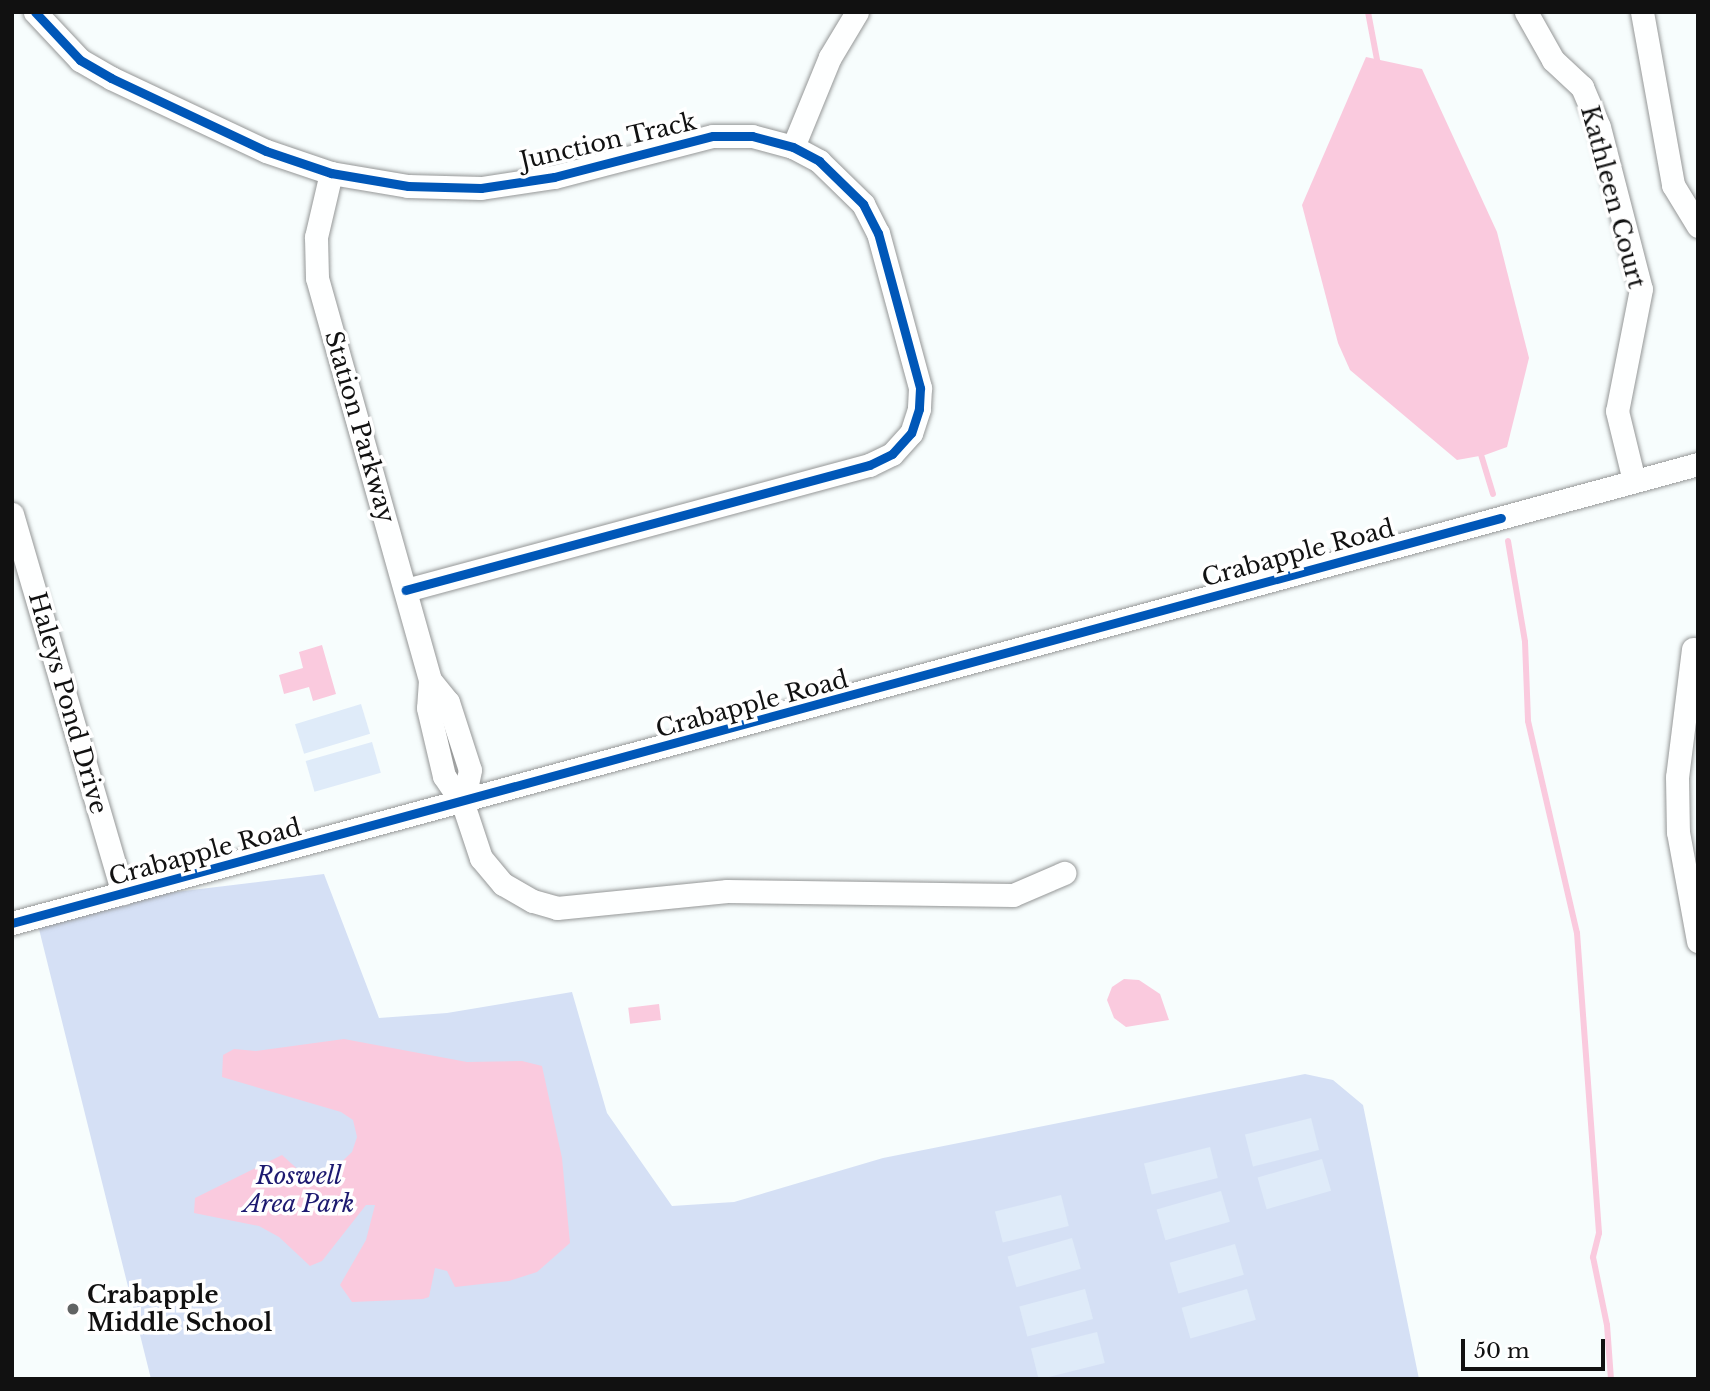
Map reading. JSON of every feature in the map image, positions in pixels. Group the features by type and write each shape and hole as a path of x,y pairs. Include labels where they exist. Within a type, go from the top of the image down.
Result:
{"street":[{"name":"Junction Track","path":"35,12 80,60 111,79 266,151 331,173 408,186 481,187 554,177 713,136 752,136 793,147 845,183 878,233 920,388 919,409 911,433 892,454 869,465 406,590"},
{"path":"793,147 830,57 857,12"},
{"name":"Kathleen Court","path":"1526,12 1553,60 1582,87 1600,127 1642,289 1617,411 1634,481"},
{"path":"1642,12 1673,185 1698,226"},
{"name":"Station Parkway","path":"331,173 316,237 317,278 430,680 447,702 470,770 463,804"},
{"name":"Crabapple Road","path":"12,923 463,804 1698,464"},
{"name":"Haleys Pond Drive","path":"12,514 123,893"},
{"path":"1693,649 1677,776 1678,832 1698,941"},
{"path":"463,804 472,838 491,873 515,893 557,908 727,891 1013,895 1064,873"}],"green space":[{"name":"Roswell Area Park","path":"324,874 379,1018 447,1013 572,992 607,1113 672,1206 734,1202 883,1158 1305,1074 1333,1080 1363,1105 1419,1379 151,1379 34,909"}],"shaded area":[{"path":"1366,57 1422,69 1497,232 1529,358 1507,447 1485,455 1457,460 1350,370 1338,343 1302,205"},
{"path":"322,645 336,694 313,701 309,687 284,694 279,675 303,668 299,652"},
{"path":"361,704 370,734 304,754 295,724"},
{"path":"372,742 381,773 314,792 306,761"},
{"path":"1124,979 1139,980 1160,994 1169,1020 1126,1027 1114,1018 1107,1000 1112,987"},
{"path":"659,1004 661,1020 630,1024 628,1008"},
{"path":"344,1039 467,1062 522,1061 542,1066 562,1158 570,1243 537,1272 509,1281 455,1287 447,1271 435,1268 429,1297 352,1302 340,1285 366,1240 375,1205 366,1205 322,1261 310,1266 279,1237 259,1226 194,1213 195,1198 282,1155 303,1174 317,1177 331,1172 352,1152 357,1137 353,1120 341,1112 222,1077 223,1055 234,1049 256,1051"},
{"path":"1311,1118 1319,1150 1253,1166 1245,1134"},
{"path":"1210,1147 1218,1178 1152,1195 1144,1163"},
{"path":"1322,1159 1331,1191 1267,1209 1258,1177"},
{"path":"1221,1191 1230,1222 1165,1240 1157,1209"},
{"path":"1061,1195 1069,1226 1003,1243 995,1211"},
{"path":"1072,1238 1081,1269 1016,1287 1008,1256"},
{"path":"1235,1244 1244,1275 1178,1294 1170,1263"},
{"path":"1085,1289 1093,1319 1027,1337 1019,1307"},
{"path":"1247,1289 1256,1320 1190,1339 1182,1308"},
{"path":"1097,1332 1105,1363 1039,1379 1031,1348"}],"waterway":[{"path":"1368,12 1378,65"},
{"path":"1479,448 1493,494"},
{"path":"1508,541 1525,642 1528,721 1577,933 1599,1233 1593,1257 1607,1325 1611,1379"}],"cycle path":[{"path":"35,12 80,60 111,78 266,151 331,173 408,186 481,188 554,177 713,136 752,136 793,147 819,161 863,204 878,233 920,388 919,409 911,433 892,454 869,465 406,590"},
{"path":"12,923 1501,518"}],"place":[{"name":"Crabapple Middle School","path":"73,1309"}]}
